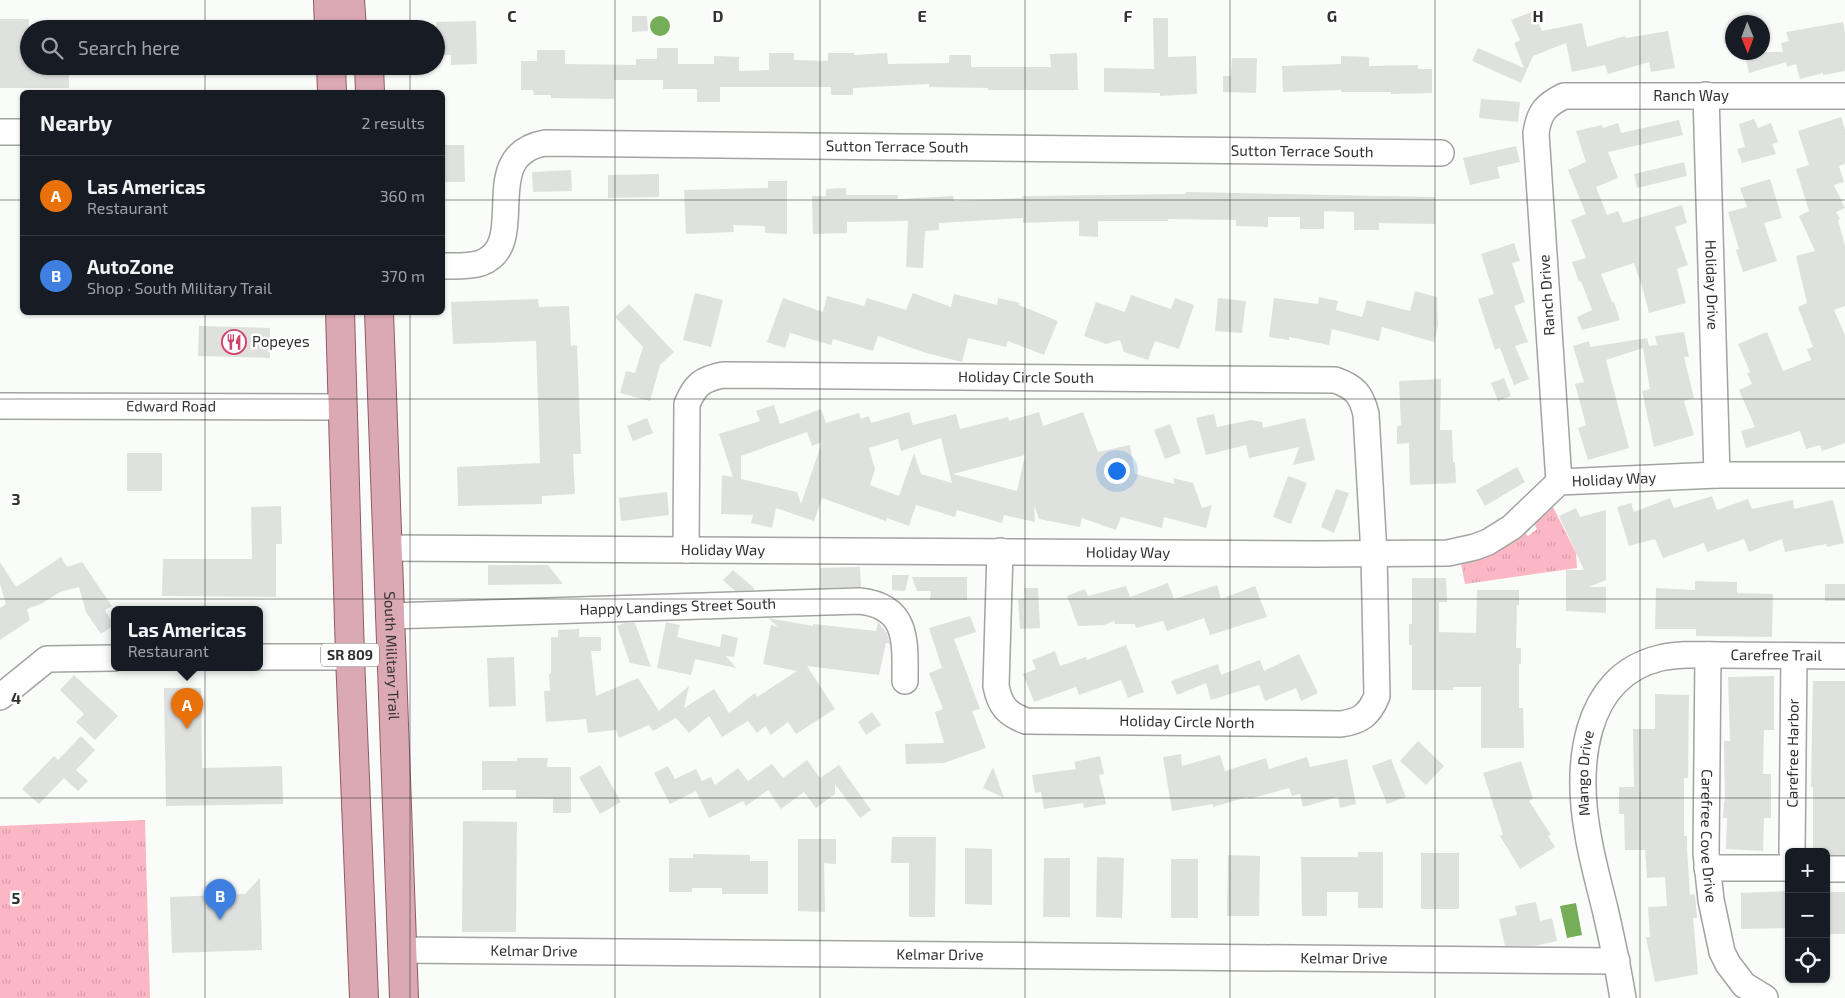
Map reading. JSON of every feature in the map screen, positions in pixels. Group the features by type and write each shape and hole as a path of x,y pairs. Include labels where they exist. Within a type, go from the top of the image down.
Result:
{"main road":[{"path":"328,0 329,20"},
{"path":"350,0 351,20"},
{"path":"367,0 368,20"},
{"path":"331,75 332,90"},
{"path":"353,75 354,90"},
{"path":"370,75 370,90"},
{"name":"SR 809","path":"340,315 350,657 364,989"},
{"path":"356,315 359,383 364,391 381,405"},
{"name":"South Military Trail","path":"378,315 404,998"},
{"path":"344,407 357,413 367,430 371,482 386,538"},
{"path":"352,707 371,747 378,923 386,939 402,950"},
{"path":"364,989 384,994 386,998"}],"street":[{"name":"Holiday Drive","path":"1706,95 1716,475"},
{"name":"Ranch Way","path":"1543,110 1553,101 1564,96 1845,96"},
{"name":"Ranch Drive","path":"1543,110 1538,120 1536,133 1559,482"},
{"path":"0,132 20,132"},
{"name":"Sutton Terrace South","path":"445,266 470,266 482,262 492,255 500,245 503,232 508,172 513,160 521,151 532,145 544,143 1441,152"},
{"name":"Holiday Circle South","path":"686,550 687,404 692,392 700,383 711,377 723,375 1335,380 1347,384 1357,392 1363,402 1366,414 1374,554"},
{"name":"Edward Road","path":"0,406 344,407"},
{"name":"Holiday Way","path":"386,538 686,550 1448,553 1475,547 1501,535 1512,527 1559,482 1716,475 1845,475"},
{"name":"Holiday Circle North","path":"1000,552 996,686 998,698 1014,716 1026,721 1340,724 1353,722 1364,716 1372,707 1377,696 1374,554"},
{"name":"Happy Landings Street South","path":"389,616 873,602 886,608 896,618 902,630 905,643 905,681"},
{"name":"Mango Drive","path":"1623,998 1617,961 1588,834 1584,795 1584,769 1591,724 1598,704 1606,692 1625,674 1636,667 1671,655 1708,655"},
{"name":"Carefree Trail","path":"1708,655 1845,656"},
{"name":"Carefree Cove Drive","path":"1708,655 1707,868 1711,900 1722,952 1728,964 1744,985 1766,998"},
{"name":"Carefree Harbor","path":"1792,848 1794,656"},
{"path":"263,657 350,657"},
{"path":"0,697 47,659 111,658"},
{"path":"1707,868 1785,868"},
{"path":"1830,869 1845,869"},
{"name":"Kelmar Drive","path":"402,950 1617,961"}],"green space":[{"path":"1553,507 1576,553 1577,568 1465,584 1461,563 1498,552 1524,532 1528,536 1537,529 1534,523"},
{"path":"145,820 150,998 0,998 0,826"}],"shaded area":[{"path":"660,16 667,19 670,26 667,33 660,36 653,33 650,26 653,19"},
{"path":"1576,903 1582,935 1567,938 1560,906"}],"building":[{"path":"1534,11 1542,31 1582,23 1587,47 1625,36 1626,38 1668,31 1675,68 1651,72 1649,62 1608,74 1605,65 1572,72 1566,43 1533,56 1521,83 1472,61 1478,48 1524,68 1514,43 1520,40 1511,20"},
{"path":"632,16 647,16 648,31 632,32"},
{"path":"1153,18 1168,18 1168,57 1196,56 1197,94 1160,96 1160,93 1104,92 1104,68 1154,69"},
{"path":"0,19 29,19 20,20 20,75 69,75 69,88 0,88"},
{"path":"476,21 477,64 451,65 451,55 445,55 445,22"},
{"path":"1843,22 1845,33 1845,71 1823,75 1823,73 1800,79 1796,64 1787,67 1786,62 1749,73 1746,60 1770,60 1770,52 1783,52 1781,43 1789,41 1786,32"},
{"path":"657,48 678,48 678,64 714,64 714,56 739,57 739,71 769,70 769,53 794,53 794,60 828,61 828,53 854,53 854,55 887,53 888,64 949,63 949,55 971,55 971,67 1051,67 1050,54 1077,53 1078,90 988,90 988,88 929,87 929,84 853,88 853,95 831,95 831,87 720,87 720,102 697,102 697,89 663,89 663,80 614,80 614,99 551,98 551,95 534,95 533,90 521,90 521,61 537,61 537,50 565,50 565,64 636,65 636,59 657,59"},
{"path":"1341,56 1369,57 1369,66 1418,65 1418,69 1432,69 1432,93 1391,94 1391,92 1341,92 1341,90 1283,92 1282,66 1341,64"},
{"path":"1232,58 1257,58 1256,93 1223,92 1223,76 1231,76"},
{"path":"1481,99 1520,102 1518,122 1479,118"},
{"path":"1841,117 1845,130 1845,164 1839,166 1844,182 1834,185 1845,208 1836,212 1840,219 1838,220 1845,246 1845,306 1834,310 1845,335 1845,443 1822,451 1820,445 1806,449 1800,431 1746,448 1741,431 1755,427 1739,390 1752,384 1747,373 1750,372 1738,344 1767,332 1783,371 1811,360 1807,349 1813,347 1798,307 1807,303 1796,256 1815,251 1799,216 1809,211 1796,169 1809,165 1798,131"},
{"path":"1754,119 1758,128 1771,123 1778,142 1772,144 1776,154 1742,163 1737,149 1745,147 1739,124"},
{"path":"1679,120 1683,135 1608,152 1618,178 1596,187 1607,215 1618,211 1623,223 1682,205 1687,223 1675,227 1688,265 1677,269 1686,303 1649,313 1634,263 1601,274 1620,320 1582,330 1577,317 1592,310 1572,262 1586,258 1571,220 1586,214 1568,170 1586,162 1576,131 1602,125 1603,128 1618,123 1621,133"},
{"path":"445,145 464,145 465,182 445,182"},
{"path":"1516,146 1520,162 1497,167 1500,178 1470,185 1463,158"},
{"path":"1684,162 1687,176 1637,188 1634,174"},
{"path":"571,170 572,191 533,192 532,172"},
{"path":"659,174 659,197 608,198 608,175"},
{"path":"1770,179 1782,218 1764,223 1777,261 1743,272 1736,250 1739,249 1728,212 1747,207 1740,188"},
{"path":"768,181 787,181 787,234 765,233 765,226 733,225 734,232 686,234 684,190 768,188"},
{"path":"846,188 846,195 898,195 898,199 953,196 954,201 1022,198 1022,196 1186,194 1186,192 1435,197 1435,224 1379,223 1379,230 1354,230 1354,212 1324,211 1324,229 1300,229 1300,217 1268,217 1268,227 1236,226 1236,220 1098,221 1098,237 1079,236 1079,221 1023,223 1023,218 939,223 939,230 925,231 923,268 906,267 908,221 847,222 847,233 813,234 812,196 826,196 826,189"},
{"path":"1514,243 1520,261 1512,263 1525,302 1514,306 1528,342 1515,346 1529,379 1514,385 1500,348 1495,350 1478,299 1494,294 1481,254"},
{"path":"1415,291 1437,297 1438,325 1434,342 1382,327 1379,341 1332,329 1329,345 1289,337 1289,340 1269,337 1274,298 1318,304 1319,297 1338,301 1336,310 1362,317 1367,300 1410,311"},
{"path":"695,293 723,300 711,347 683,340"},
{"path":"913,293 951,307 954,294 997,305 998,298 1020,303 1019,305 1058,321 1044,355 1008,341 1006,347 968,338 962,362 926,353 878,336 873,351 833,339 831,345 790,333 785,348 767,342 783,298 823,312 827,296 864,306 867,298 906,310"},
{"path":"1131,295 1171,309 1175,298 1194,305 1179,349 1155,341 1148,360 1124,352 1120,340 1106,344 1084,336 1096,302 1125,312"},
{"path":"1218,298 1246,301 1242,333 1215,331"},
{"path":"538,299 539,307 569,306 571,346 577,345 581,454 573,454 575,494 542,496 542,504 458,506 457,467 540,463 536,341 453,344 451,302"},
{"path":"629,304 674,352 660,365 650,401 620,393 626,371 635,373 643,347 615,317"},
{"name":"Popeyes","path":"199,326 270,328 270,358 198,356"},
{"path":"1684,332 1689,357 1684,357 1694,398 1684,401 1694,435 1654,447 1642,391 1650,389 1643,348 1606,360 1629,448 1588,460 1578,428 1586,425 1575,384 1584,382 1573,346 1589,341 1590,347 1647,338 1649,346 1657,345 1655,336"},
{"path":"1504,378 1511,396 1498,401 1491,383"},
{"path":"1441,379 1440,430 1452,430 1456,483 1410,485 1409,443 1397,444 1397,426 1401,425 1399,381"},
{"path":"774,405 780,424 821,409 826,423 859,413 861,419 869,416 871,423 909,412 913,425 956,414 960,429 1008,417 1009,421 1039,412 1043,426 1083,412 1098,452 1130,445 1135,474 1175,484 1173,478 1193,483 1202,508 1212,505 1206,528 1164,517 1162,528 1121,517 1116,530 1082,518 1080,527 1039,519 1034,505 1035,522 1004,515 1002,523 957,510 955,517 916,505 909,526 887,518 886,521 822,498 814,521 776,508 772,528 751,523 753,515 721,514 722,475 733,477 719,434 760,421 756,411","holes":["807,432 812,446 822,442 801,504 797,492 741,479 741,456","941,438 952,483 921,474 914,453 899,496 870,485 875,469 869,448 898,439 901,451","1025,455 1017,491 953,474"]},
{"path":"1214,414 1217,427 1251,420 1262,422 1263,428 1305,418 1315,460 1293,465 1299,447 1249,458 1246,445 1206,455 1196,418"},
{"path":"647,418 653,433 633,441 627,426"},
{"path":"1170,424 1181,453 1165,459 1154,430"},
{"path":"127,453 162,453 162,491 127,491"},
{"path":"1517,467 1525,482 1485,506 1476,490"},
{"path":"1288,476 1307,483 1291,524 1273,517"},
{"path":"1336,489 1349,493 1334,533 1321,527"},
{"path":"667,492 669,515 621,521 619,498"},
{"path":"1712,496 1717,510 1748,499 1752,509 1793,500 1794,509 1833,500 1844,543 1827,547 1826,544 1785,552 1782,539 1749,552 1744,539 1707,552 1704,543 1663,558 1655,539 1629,546 1617,507 1631,503 1634,512 1670,498 1674,508"},
{"path":"281,506 282,544 276,544 276,597 162,596 163,559 252,559 251,507"},
{"path":"1576,508 1580,517 1606,510 1606,580 1589,587 1606,587 1606,613 1566,611 1566,570 1584,570 1559,516"},
{"path":"61,557 67,567 82,562 112,606 105,610 111,620 111,627 101,634 86,612 79,587 60,592 41,604 27,609 30,620 0,640 0,608 6,604 0,584 0,562 16,587"},
{"path":"488,565 548,565 563,584 488,585"},
{"path":"860,567 861,587 820,588 820,568"},
{"path":"733,570 754,590 735,591 723,580"},
{"path":"892,575 909,575 905,591 892,590"},
{"path":"912,577 967,577 967,600 930,600 931,591 917,591"},
{"path":"1412,578 1446,578 1447,602 1439,602 1439,632 1476,633 1477,590 1519,590 1516,648 1521,648 1519,708 1523,708 1524,748 1481,748 1481,687 1453,687 1453,690 1412,690 1412,645 1409,645 1409,624 1412,624"},
{"path":"1695,581 1737,582 1737,593 1773,594 1772,637 1696,636 1696,629 1655,629 1656,588 1695,590"},
{"path":"1168,583 1174,599 1217,585 1221,599 1255,586 1267,617 1210,635 1204,618 1167,631 1163,621 1136,628 1135,624 1115,624 1114,621 1104,625 1078,626 1067,596 1085,589 1088,596 1126,586 1130,597"},
{"path":"1825,584 1845,584 1845,601 1825,601"},
{"path":"1024,588 1038,588 1040,628 1020,629 1018,600 1025,598"},
{"path":"970,616 976,632 954,639 980,709 972,711 986,748 944,763 906,764 905,744 944,743 935,712 943,709 929,673 942,668 929,628"},
{"path":"768,618 813,626 813,624 876,631 878,622 887,633 890,644 886,643 879,675 807,666 835,709 796,734 788,722 771,735 765,726 757,733 748,721 722,737 709,716 689,733 676,718 653,731 649,725 619,738 616,730 588,733 586,719 546,722 544,691 550,691 551,637 558,637 558,630 579,629 579,637 601,637 601,651 591,651 596,696 638,678 659,711 689,686 684,708 714,689 729,713 755,693 757,697 797,671 763,664 771,625 778,627"},
{"path":"666,622 680,625 677,637 720,647 722,634 738,638 734,657 726,656 736,668 695,659 691,675 657,668"},
{"path":"625,623 635,623 651,667 630,663 617,626"},
{"path":"1126,645 1144,692 1128,698 1121,680 1079,695 1076,687 1034,702 1023,674 1036,669 1032,660 1055,651 1060,666 1086,657 1087,660"},
{"path":"1299,654 1318,693 1301,701 1296,688 1265,701 1259,685 1211,700 1206,683 1177,695 1171,681 1218,664 1221,675 1260,660 1264,671"},
{"path":"514,657 516,706 489,707 487,658"},
{"path":"74,675 118,716 95,740 76,722 84,714 60,690"},
{"path":"1774,676 1774,730 1764,730 1763,774 1771,774 1771,818 1764,818 1763,851 1726,849 1727,818 1723,818 1725,802 1724,741 1730,741 1728,677"},
{"path":"1813,681 1845,681 1845,855 1830,855 1830,848 1813,848 1813,787 1811,787"},
{"path":"164,688 201,688 202,768 282,766 283,804 166,806"},
{"path":"1655,694 1689,695 1688,778 1684,778 1684,836 1687,836 1690,895 1695,894 1697,918 1693,918 1698,974 1655,982 1646,937 1650,937 1648,907 1667,906 1665,877 1647,878 1645,850 1625,850 1624,814 1619,814 1619,787 1634,787 1633,729 1655,729"},
{"path":"872,712 881,725 866,735 858,722"},
{"path":"81,736 95,750 76,770 88,781 78,791 64,778 39,804 22,789 54,756 58,760"},
{"path":"1418,741 1444,766 1426,785 1400,761"},
{"path":"1181,754 1182,766 1220,755 1225,771 1266,758 1269,769 1307,757 1310,767 1347,759 1356,804 1340,808 1338,797 1303,807 1300,794 1292,796 1289,788 1213,807 1213,804 1172,811 1163,757"},
{"path":"1100,756 1104,774 1099,775 1106,804 1084,808 1083,803 1044,809 1041,792 1035,793 1032,775 1076,769 1074,762"},
{"path":"517,758 548,758 547,767 571,767 571,813 553,813 553,799 516,798 516,790 482,790 482,761 517,761"},
{"path":"1391,759 1406,797 1387,804 1372,766"},
{"path":"807,760 820,778 839,765 871,810 860,818 835,784 835,794 816,808 804,792 781,809 768,790 746,806 743,801 709,818 696,791 670,804 654,773 668,766 675,779 696,769 702,781 711,777 715,785 738,768 748,781 772,764 783,778"},
{"path":"1521,761 1533,799 1529,801 1551,835 1548,836 1555,847 1520,869 1500,836 1503,834 1483,773"},
{"path":"600,765 621,802 600,814 579,777"},
{"path":"993,767 1004,798 983,788"},
{"path":"463,821 517,822 516,932 462,932"},
{"path":"892,837 936,837 935,917 909,917 909,863 891,863"},
{"path":"798,839 836,839 836,864 824,863 825,912 798,911"},
{"path":"965,848 992,849 992,905 965,904"},
{"path":"1358,852 1383,852 1383,908 1358,908 1358,892 1327,892 1327,916 1302,916 1301,857 1358,857"},
{"path":"1421,853 1459,853 1459,909 1421,909"},
{"path":"693,854 750,855 750,861 768,861 768,894 722,894 722,888 692,888 692,892 669,892 669,858 693,858"},
{"path":"1228,855 1260,856 1259,916 1227,916"},
{"path":"1097,857 1124,858 1122,918 1096,917"},
{"path":"1044,858 1070,858 1070,917 1043,917"},
{"path":"1171,859 1198,859 1198,918 1171,918"},
{"path":"260,878 262,950 172,953 170,897 245,894"},
{"path":"1785,891 1785,928 1741,929 1741,893"},
{"path":"1830,892 1845,892 1845,934 1830,934"},
{"path":"1536,902 1540,921 1552,918 1557,941 1534,946 1505,946 1499,919 1517,915 1515,906"}],"place":[{"name":"Popeyes","path":"234,342"},
{"name":"Las Americas","path":"187,729"},
{"name":"AutoZone","path":"220,920"}]}
